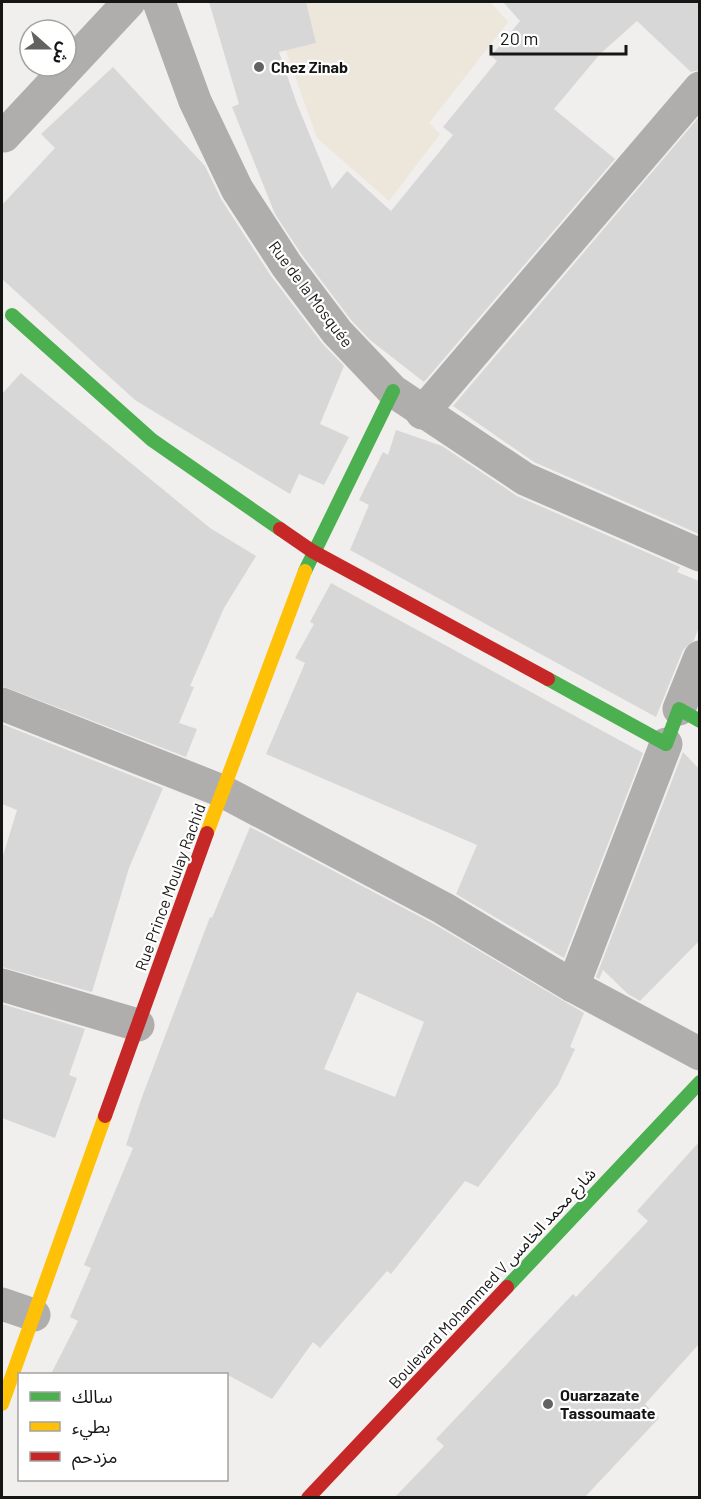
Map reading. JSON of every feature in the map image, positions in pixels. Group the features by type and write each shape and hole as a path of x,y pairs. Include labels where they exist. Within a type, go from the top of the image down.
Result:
{"street":[{"path":"2,134 4,136 129,2"},
{"name":"Rue de la Mosquée","path":"159,2 195,101 237,189 287,266 337,332 393,391 525,479 699,555"},
{"path":"422,412 699,88"},
{"path":"12,315 152,440 312,551 666,744"},
{"name":"Rue Prince Moulay Rachid","path":"2,1404 222,791 312,551 393,391"},
{"path":"573,986 666,744 689,715 699,657"},
{"path":"2,704 222,791 443,908 573,986 699,1054"},
{"path":"2,985 138,1025"},
{"name":"Boulevard Mohammed V شارع محمد الخامس","path":"308,1497 699,1082"},
{"path":"2,1304 34,1315"}],"shaded area":[{"path":"274,2 490,2 508,22 429,123 440,134 389,201 317,138 280,34"}],"building":[{"path":"209,2 306,2 316,43 279,52 297,104 332,189 347,171 391,211 453,135 443,127 497,61 491,56 520,21 503,2 699,2 699,70 691,72 637,21 600,54 554,109 615,159 424,382 370,340 351,320 302,255 275,214 232,107 239,104"},
{"path":"113,67 205,166 221,199 271,276 322,343 344,366 320,424 349,437 324,485 299,474 290,494 135,400 2,279 2,205 55,148 41,134"},
{"path":"699,117 699,534 534,462 453,406"},
{"path":"21,373 210,528 256,556 224,608 190,686 194,687 179,723 197,729 186,757 2,686 2,394"},
{"path":"396,430 442,446 517,496 680,567 677,572 699,581 699,627 694,640 683,650 656,717 350,550 369,505 359,500 383,452 388,455"},
{"path":"331,583 643,753 564,958 456,894 477,845 266,754 305,663 295,658 314,624 310,622"},
{"path":"2,724 163,788 129,868 92,992 2,967 2,859 17,810 2,804"},
{"path":"683,752 699,769 699,941 640,1001 628,994 603,970 599,979 596,977"},
{"path":"250,827 434,924 584,1013 570,1047 575,1049 558,1085 478,1187 465,1181 391,1274 387,1271 320,1348 313,1342 272,1399 228,1373 52,1373 78,1321 70,1317 91,1268 84,1265 133,1148 126,1145 142,1097 210,917 212,918","holes":["357,992 424,1022 395,1097 324,1069"]},
{"path":"2,1004 85,1029 69,1075 77,1078 55,1138 2,1118"},
{"path":"699,1142 699,1344 645,1404 659,1418 585,1497 395,1497 444,1446 436,1439 573,1294 576,1297 648,1221 637,1211"}],"traffic: fast":[{"path":"12,315 152,440 280,529"},
{"path":"305,571 393,391"},
{"path":"548,679 666,744 679,709 700,721"},
{"path":"507,1287 700,1082"}],"traffic: slow":[{"path":"207,833 305,571"},
{"path":"2,1404 105,1116"}],"traffic: jam":[{"path":"280,529 312,551 548,679"},
{"path":"105,1116 207,833"},
{"path":"308,1498 507,1287"}],"place":[{"name":"Chez Zinab","path":"259,67"},
{"name":"Ouarzazate Tassoumaate","path":"548,1404"}]}
